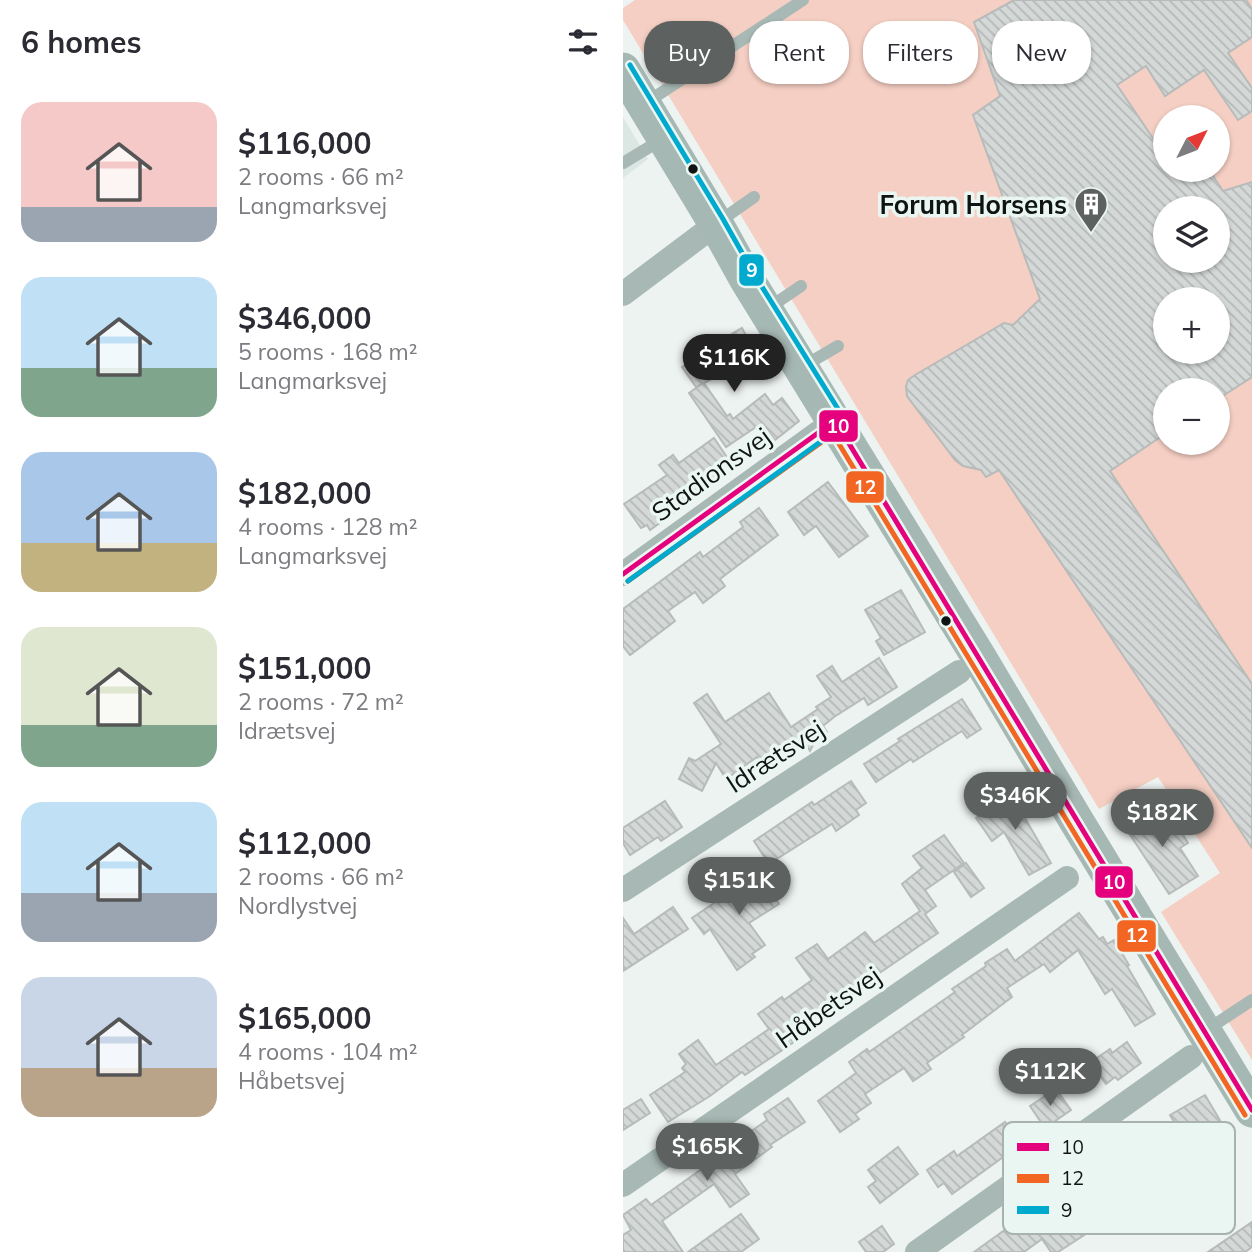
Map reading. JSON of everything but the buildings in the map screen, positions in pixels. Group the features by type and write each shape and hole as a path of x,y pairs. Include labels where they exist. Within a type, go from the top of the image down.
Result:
{"main road":[{"path":"623,70 836,422 1198,1044 1252,1110"}],"street":[{"path":"623,293 716,223"},
{"name":"Stadionsvej","path":"623,574 836,422"},
{"name":"Idrætsvej","path":"623,890 959,672"},
{"name":"Håbetsvej","path":"623,1185 1067,878"},
{"path":"1093,1122 1198,1044"},
{"path":"917,1252 1003,1188"}],"lane":[{"path":"644,104 803,0"},
{"path":"623,163 664,138"},
{"path":"716,223 754,197"},
{"path":"766,310 801,286"},
{"path":"802,368 838,346"},
{"path":"1198,1044 1252,1000"}],"shaded area":[{"path":"635,0 1252,0 1252,1060 1161,912 1220,873 1158,777 1099,809 662,84 735,84 735,21 644,21 644,55 623,20 623,8"},
{"path":"623,117 648,159 623,178"}],"transit line":[{"name":"9","path":"628,581 841,429 845,422 630,65"},
{"name":"10","path":"623,574 836,422 1252,1110"},
{"name":"12","path":"628,581 833,434 1245,1115"}],"place":[{"name":"Forum Horsens","path":"1091,234"}]}
